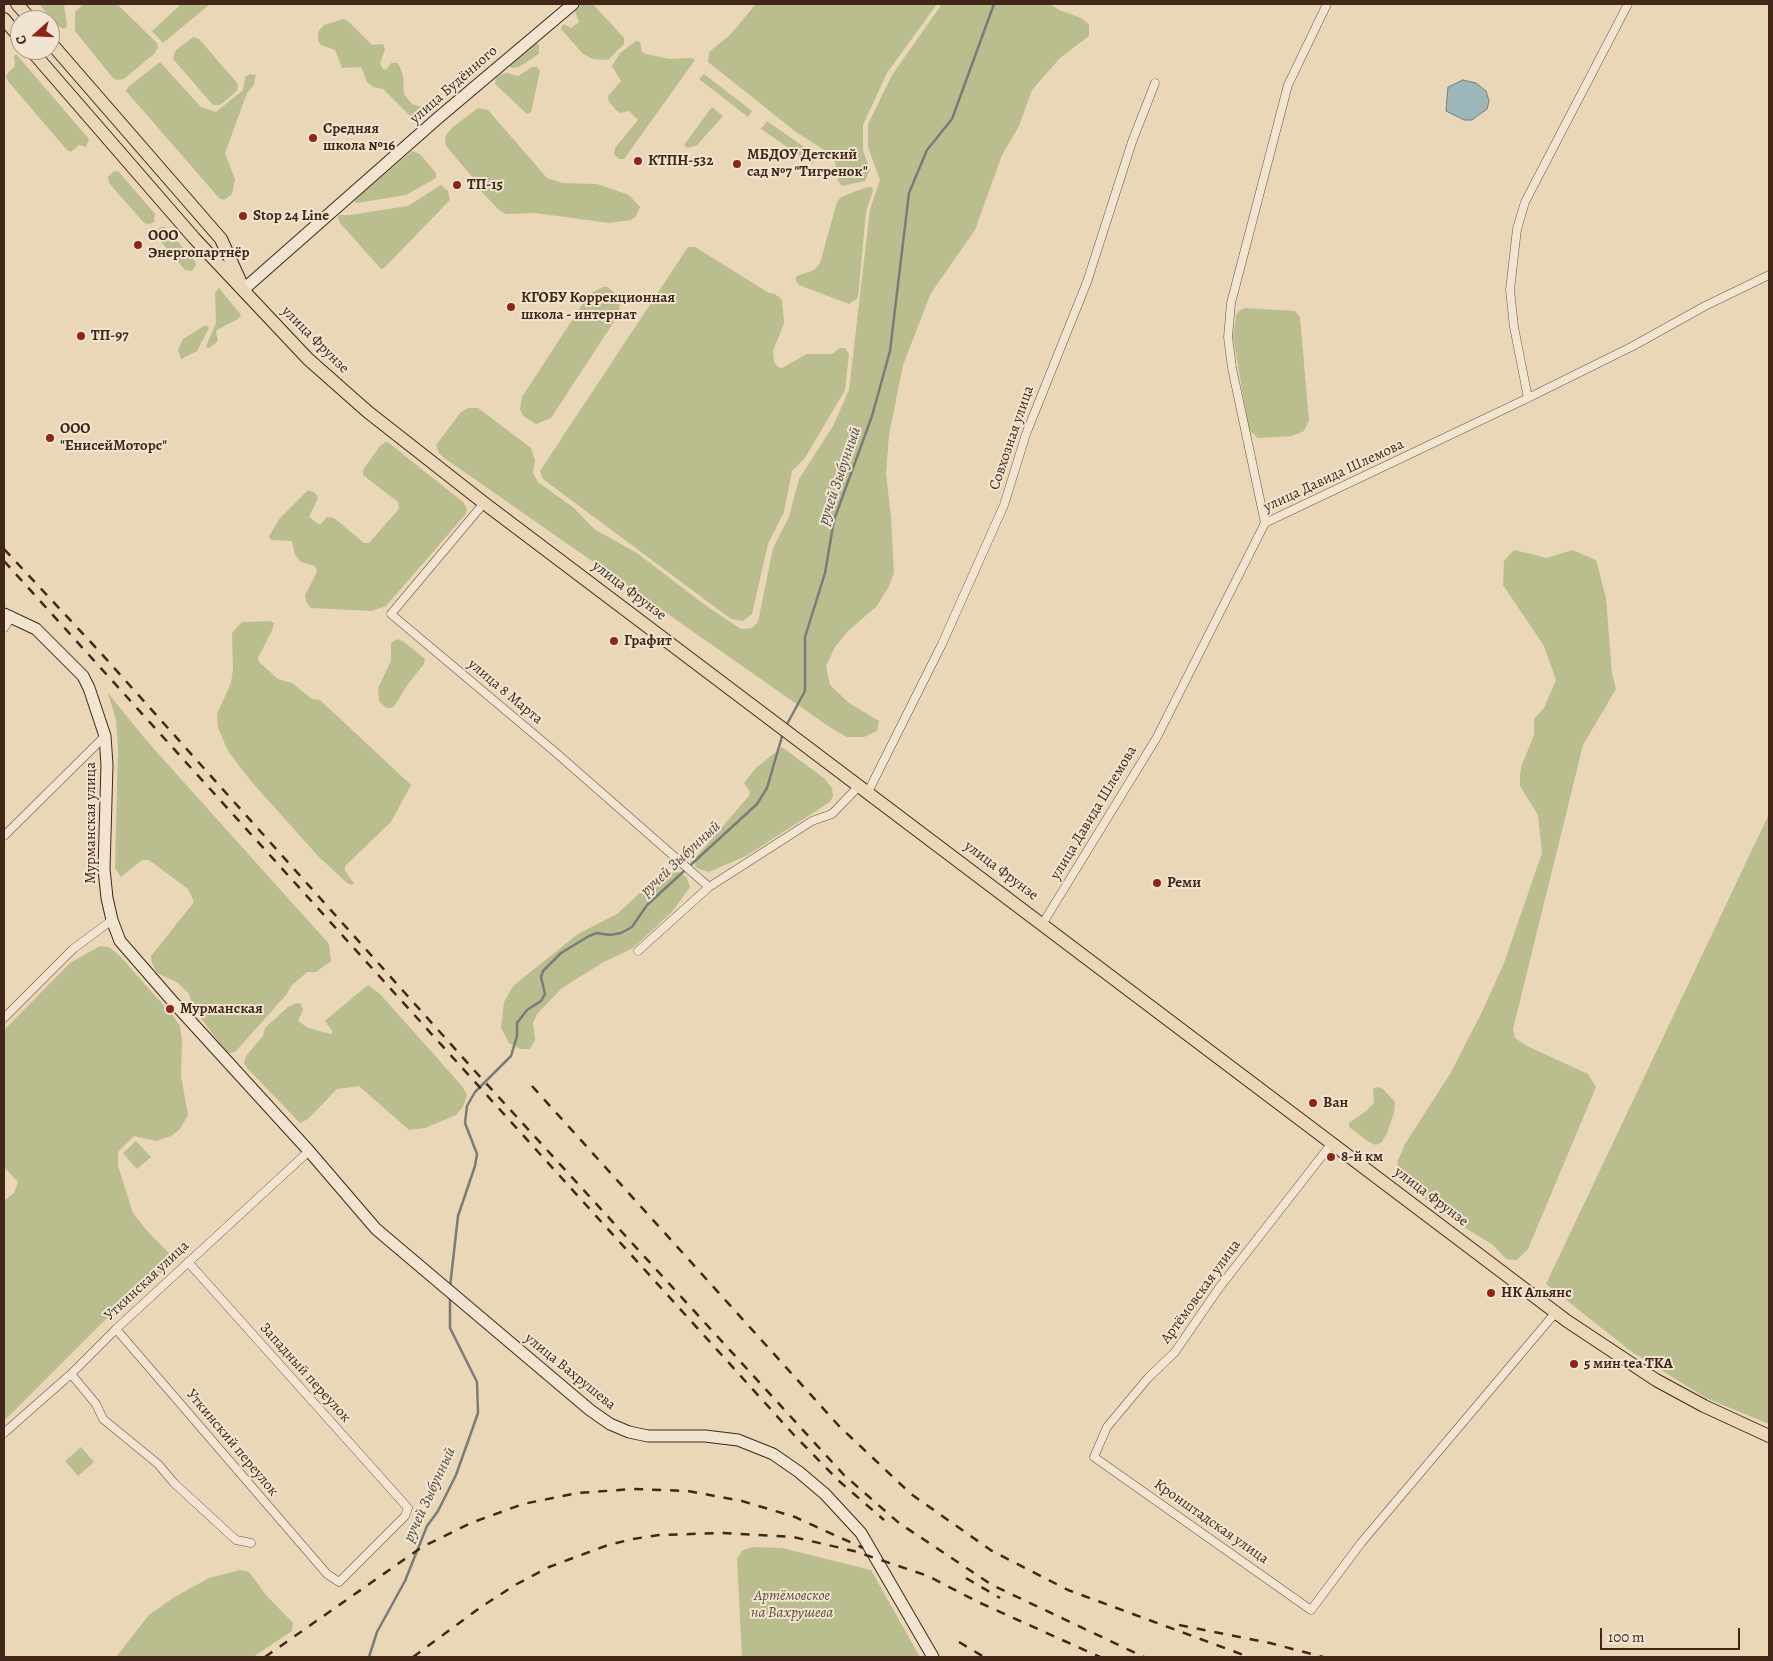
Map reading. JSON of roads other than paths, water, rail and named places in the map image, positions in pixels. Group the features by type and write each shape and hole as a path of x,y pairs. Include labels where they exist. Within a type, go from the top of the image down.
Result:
{"main road":[{"name":"улица Будённого","path":"244,289 438,118 573,4"},
{"name":"улица Фрунзе","path":"60,54 221,239 244,289"},
{"name":"улица Фрунзе","path":"40,60 194,238 308,359 368,412 484,503 1556,1312 1656,1380 1704,1406 1769,1436"},
{"name":"Мурманская улица","path":"8,615 36,629 83,676 89,688 104,736 108,765 104,869 107,898 112,920 120,941 309,1150"},
{"name":"улица Вахрушева","path":"309,1150 376,1229 590,1410 610,1424 629,1432 648,1436 705,1436 738,1440 774,1454 799,1472 825,1494 862,1533 933,1657"}],"street":[{"path":"1265,523 1232,368 1228,337 1230,303 1288,85 1327,4"},
{"path":"1528,398 1514,327 1510,290 1517,229 1525,202 1628,4"},
{"name":"Совхозная улица","path":"864,788 942,644 1004,505 1026,434 1087,282 1132,142 1155,83"},
{"name":"улица Давида Шлемова","path":"1043,923 1157,737 1265,523 1528,398 1633,346 1704,306 1769,275"},
{"name":"улица 8 Марта","path":"484,503 391,614 554,751 709,887"},
{"path":"4,628 8,615"},
{"path":"4,836 104,736"},
{"path":"638,951 709,887 812,821 832,814 864,788"},
{"path":"4,1018 73,948 112,920"},
{"name":"Артёмовская улица","path":"1094,1457 1107,1427 1148,1378 1175,1352 1218,1288 1332,1143"},
{"name":"Уткинская улица","path":"4,1433 71,1374 116,1329 309,1150"},
{"name":"Западный переулок","path":"188,1262 352,1447 404,1501 408,1508 405,1516 339,1582 327,1574"},
{"name":"Кронштадская улица","path":"1094,1457 1311,1610 1362,1543 1556,1312"},
{"name":"Уткинский переулок","path":"116,1329 327,1574"},
{"path":"71,1374 96,1404 104,1419 158,1464 174,1483 236,1540 251,1543"}],"water":[{"path":"1463,80 1476,83 1486,91 1489,101 1487,109 1472,120 1464,120 1446,111 1448,87"}],"waterway":[{"name":"ручей Зыбунный","path":"786,726 805,691 805,637 825,573 834,520 872,416 890,351 909,193 927,150 952,119 994,4"},
{"name":"ручей Зыбунный","path":"450,1287 458,1216 475,1166 477,1154 465,1123 467,1106 475,1092 511,1056 517,1036 517,1023 527,1010 541,1001 545,994 541,977 543,971 561,953 589,936 597,933 610,935 621,933 632,927 647,905 757,804 767,788 783,733"},
{"name":"ручей Зыбунный","path":"369,1657 377,1632 405,1581 427,1526 438,1511 456,1475 478,1413 477,1382 450,1328 450,1295"}],"railway":[{"path":"4,549 99,651 473,1069 844,1475 899,1523 992,1585 1144,1657"},
{"path":"4,561 794,1435 839,1481 884,1520"},
{"path":"532,1086 839,1426 911,1494 992,1551 1068,1590 1249,1657"},
{"path":"265,1657 422,1547 471,1523 523,1504 578,1493 633,1489 688,1491 742,1501 795,1517 863,1548"},
{"path":"413,1657 481,1607 515,1585 549,1567 608,1545 633,1539 659,1535 724,1533 793,1537 854,1551 928,1576 978,1602 1100,1657"},
{"path":"966,1578 1000,1598"},
{"path":"1179,1625 1270,1643 1323,1657"},
{"path":"959,1642 984,1657"}],"place":[{"name":"Средняя школа №16","path":"313,138"},
{"name":"КТПН-532","path":"638,161"},
{"name":"МБДОУ Детский сад №7 \"Тигренок\"","path":"737,164"},
{"name":"ТП-15","path":"457,185"},
{"name":"Stop 24 Line","path":"243,216"},
{"name":"ООО Энергопартнёр","path":"138,245"},
{"name":"КГОБУ Коррекционная школа - интернат","path":"511,307"},
{"name":"ТП-97","path":"81,336"},
{"name":"ООО \"ЕнисейМоторс\"","path":"50,438"},
{"name":"Графит","path":"614,641"},
{"name":"Реми","path":"1157,883"},
{"name":"Мурманская","path":"170,1009"},
{"name":"Ван","path":"1313,1103"},
{"name":"8-й км","path":"1331,1157"},
{"name":"НК Альянс","path":"1491,1293"},
{"name":"5 мин tea TKA","path":"1574,1364"}],"park label":[{"name":"Артёмовское на Вахрушева","path":"792,1604"}]}
